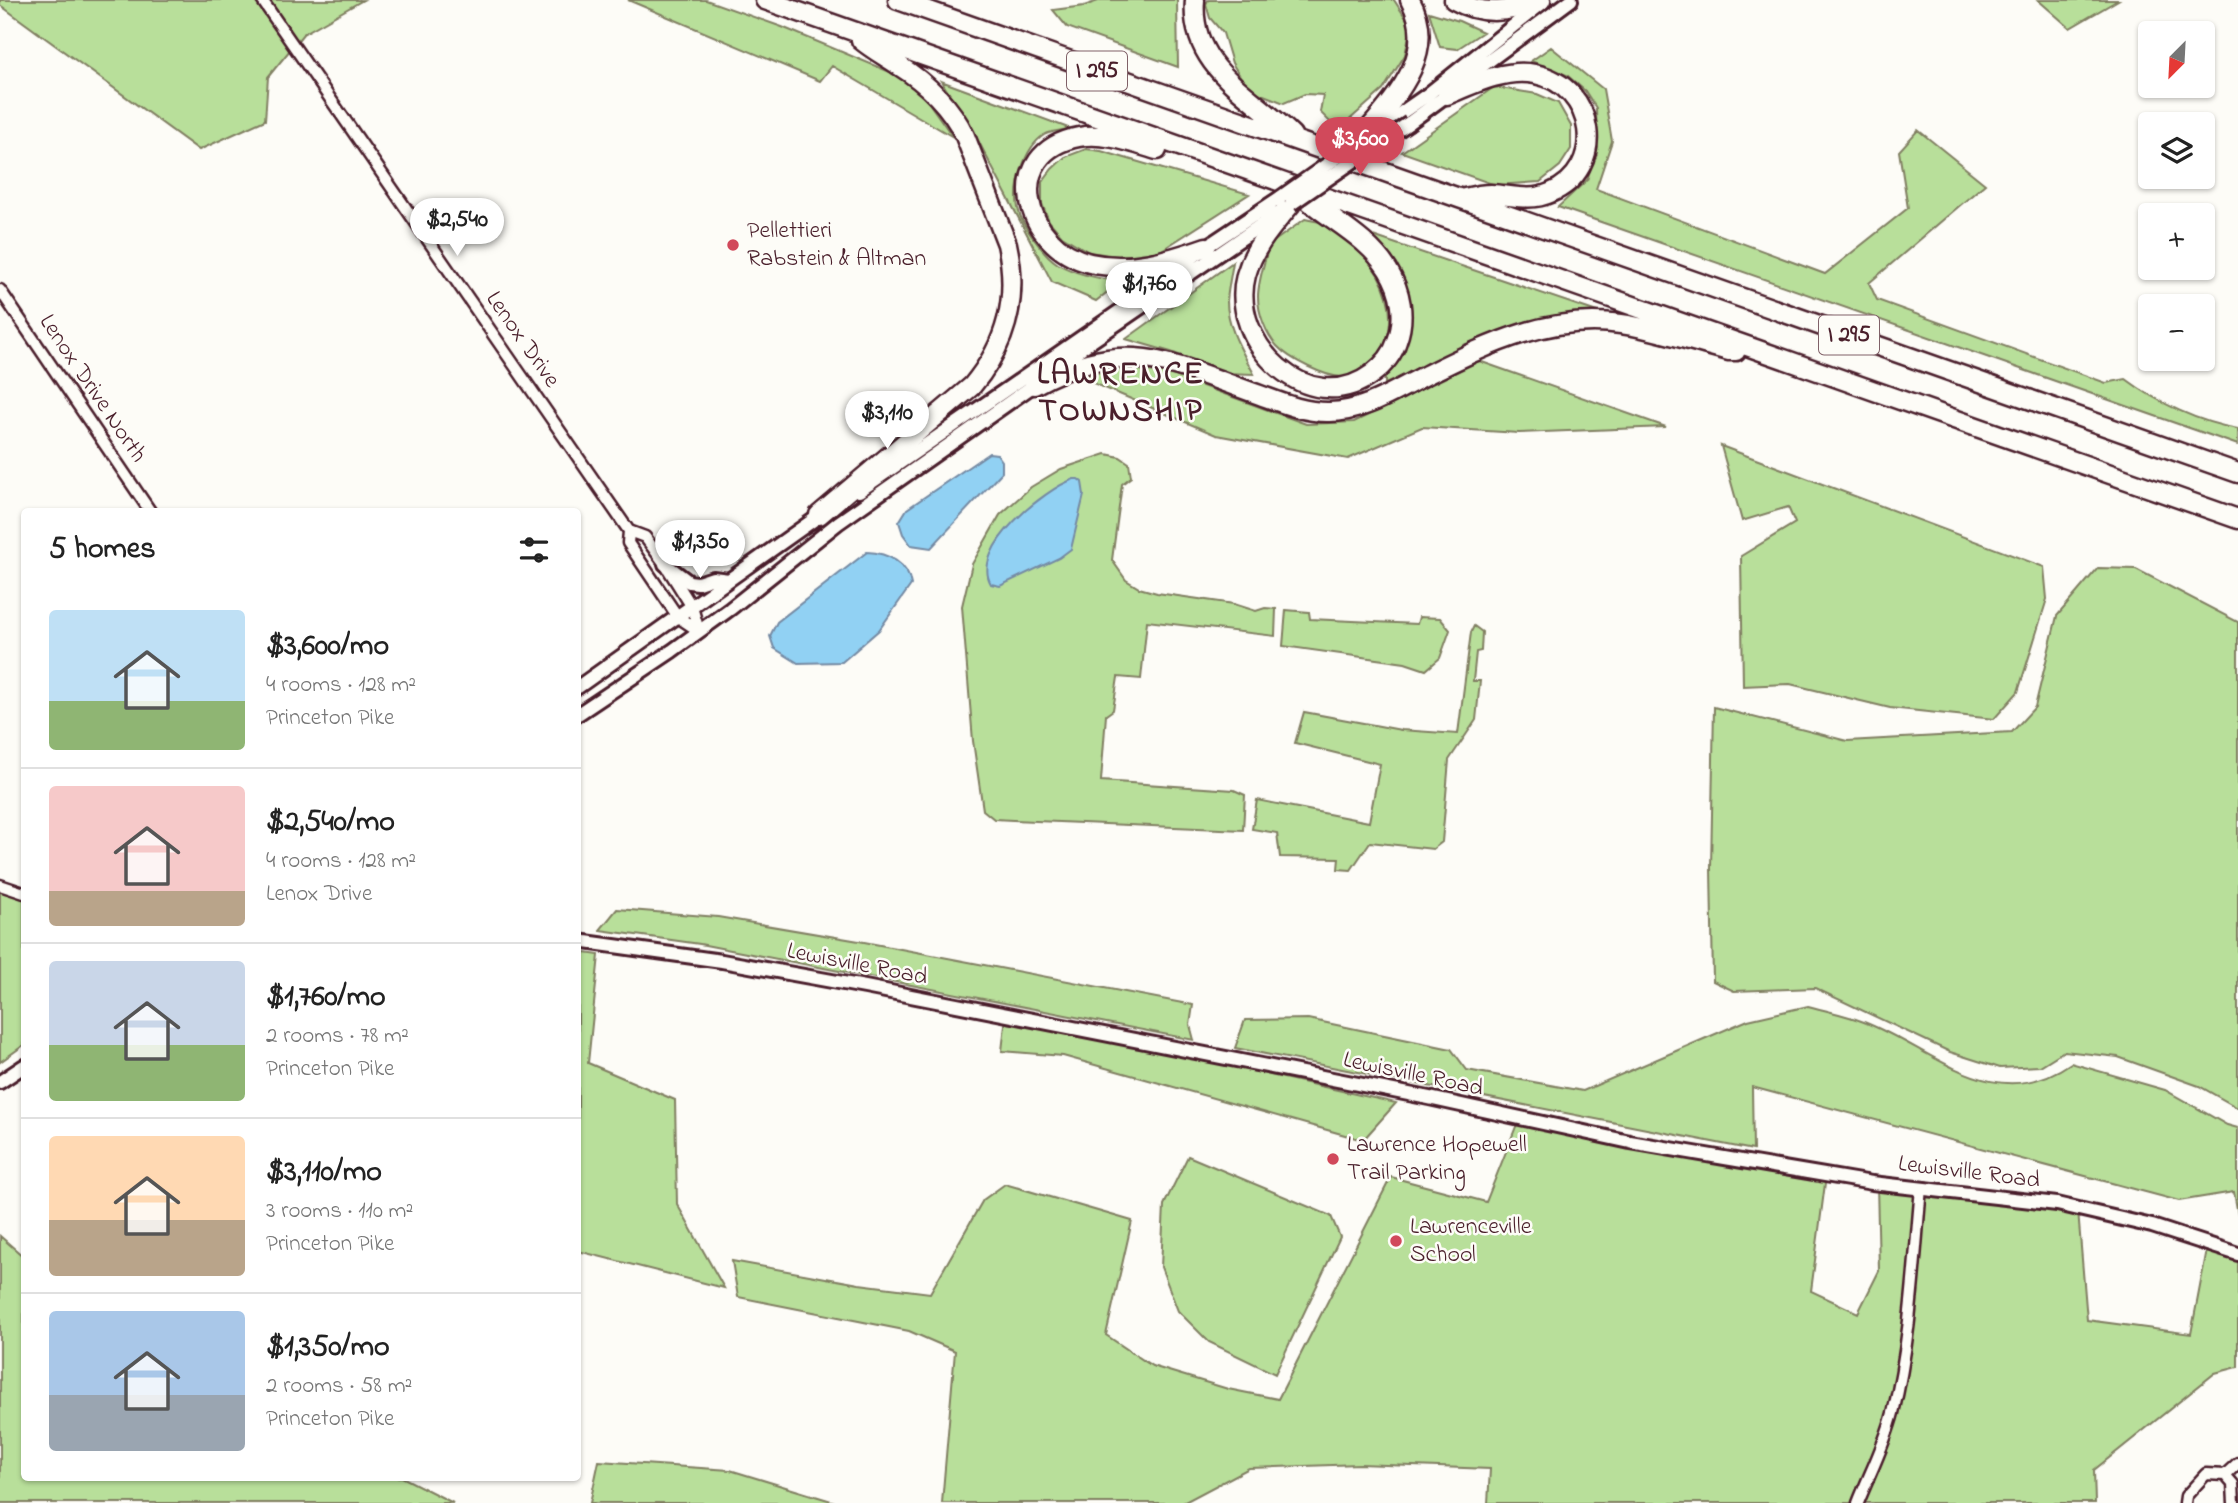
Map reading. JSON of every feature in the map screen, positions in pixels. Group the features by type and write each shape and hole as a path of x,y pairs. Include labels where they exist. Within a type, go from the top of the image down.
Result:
{"highway":[{"name":"I 295","path":"765,0 2238,519"},
{"name":"I 295","path":"898,0 2238,473"},
{"path":"1195,0 1195,27 1209,57 1248,99 1280,123 1297,140"},
{"path":"1356,144 1401,112 1420,48 1419,22 1410,0"},
{"path":"1454,0 1474,9 1501,12 1543,0"},
{"path":"819,515 972,386 995,356 1006,329 1012,300 1011,262 1007,244 957,119 946,104 914,75 875,52 850,31"},
{"path":"1447,95 1508,74 1535,74 1558,83 1576,98 1588,132 1587,146 1578,170 1571,179 1550,193 1528,198 1490,194 1459,198"},
{"path":"1192,151 1171,155 1097,136 1080,136 1055,146 1037,164 1031,175 1028,200 1035,221 1051,242 1068,254 1089,262 1144,265 1206,247"},
{"path":"1289,184 1310,205 1366,244 1383,263 1395,283 1402,308 1400,334 1389,358 1379,369 1354,384 1328,388 1302,383 1280,370 1268,358 1250,330 1243,306 1248,235 1292,204"},
{"path":"1034,385 1079,364 1115,357 1134,357 1169,363 1298,409 1331,412 1365,405 1501,339 1556,324 1622,324 1729,351 1759,350"}],"main road":[{"path":"1292,204 1401,112 1538,8 1543,0"},
{"path":"1401,112 1447,95 1459,83 1571,0"},
{"path":"581,712 699,631 838,523 1034,385 1080,349 1248,235 1356,144"},
{"path":"581,685 819,515 851,496 1146,293 1206,247 1248,235"},
{"path":"664,564 689,582 698,583 713,578 729,580"},
{"name":"Lewisville Road","path":"581,942 722,961 865,987 1429,1098 1630,1142 1810,1174 2014,1198 2112,1216 2238,1254"},
{"path":"0,1082 21,1068"}],"street":[{"name":"Lenox Drive","path":"262,0 629,531 645,537 664,564 692,607 699,631"},
{"name":"Lenox Drive North","path":"0,290 148,508"},
{"name":"Lenox Drive","path":"629,531 628,543 678,617 699,631"},
{"path":"0,885 21,892"},
{"path":"1858,1503 1879,1455 1893,1412 1906,1340 1921,1188"},
{"path":"2225,1475 2238,1463"},
{"path":"2185,1503 2186,1496 2206,1474 2225,1475 2233,1484 2234,1503"}],"green space":[{"path":"0,0 363,0 303,34 268,77 265,120 199,150 0,5"},
{"path":"628,0 706,0 782,27 914,82 953,137 832,66 820,81"},
{"path":"1101,0 1177,0 1178,67 1067,27 1053,10 1084,6"},
{"path":"1208,0 1394,0 1411,26 1405,55 1383,90 1338,130 1320,112 1323,95 1305,94 1284,103 1248,89 1232,63 1223,33 1210,18 1206,4"},
{"path":"2038,0 2118,0 2070,28"},
{"path":"1429,12 1483,32 1457,49 1440,47"},
{"path":"1551,47 1603,89 1612,141 1596,189 1825,274 1908,208 1899,151 1918,130 1985,184 1869,283 1877,300 2106,383 2126,379 2179,410 2208,422 2238,429 2238,445 1558,207 1587,180 1597,148 1596,108 1585,91 1567,75 1531,61"},
{"path":"941,81 1071,129 1044,135 1031,149 1019,178 1017,199 1020,215 1034,239 1058,264 1080,273 1120,282 1096,301 1052,282 970,125"},
{"path":"1494,87 1537,94 1558,103 1571,126 1571,149 1560,166 1540,182 1495,185 1402,152"},
{"path":"1086,149 1249,194 1157,253 1124,257 1089,252 1062,236 1049,221 1042,204 1042,182 1052,169 1065,157"},
{"path":"1305,219 1331,225 1350,240 1378,275 1388,299 1390,324 1384,347 1368,367 1350,376 1328,374 1308,367 1290,356 1273,341 1261,316 1258,291 1269,245"},
{"path":"1370,235 1603,314 1527,321 1385,384 1385,375 1402,350 1411,325 1410,298 1398,269"},
{"path":"1233,262 1227,296 1228,311 1236,339 1254,374 1224,373 1171,352 1126,339"},
{"path":"1479,361 1666,427 1519,433 1422,427 1348,459 1216,435 1079,377 1119,368 1167,373 1306,424 1354,422"},
{"path":"1721,446 2044,567 2047,599 2018,692 1994,719 1890,708 1790,684 1743,686 1741,556 1795,523 1788,507 1742,521"},
{"path":"1106,454 1120,457 1129,463 1131,477 1122,484 1112,560 1126,580 1139,588 1157,593 1234,604 1256,611 1276,609 1275,636 1147,621 1141,679 1118,677 1113,710 1106,715 1101,781 1234,790 1245,795 1243,830 994,819 983,810 973,741 962,606 972,564 1000,515 1031,487 1061,469"},
{"path":"2098,568 2136,569 2238,622 2238,1108 2199,1086 2118,1057 2064,1051 2040,1066 2000,1068 1950,1052 1815,988 1734,991 1713,981 1711,868 1714,707 1847,741 2012,732 2035,707 2057,616"},
{"path":"1286,610 1309,612 1310,619 1417,624 1419,617 1440,618 1450,630 1440,658 1426,670 1405,663 1283,646"},
{"path":"1474,626 1482,632 1481,651 1476,652 1473,681 1480,681 1476,720 1449,760 1442,842 1433,849 1370,842 1351,870 1338,869 1339,858 1280,857 1277,833 1252,829 1257,800 1369,822 1380,764 1295,743 1304,712 1401,730 1458,734"},
{"path":"0,889 21,896 21,1047 0,1062"},
{"path":"617,909 718,917 1193,1005 1190,1025 1194,1040 700,944 600,930"},
{"path":"581,952 599,955 588,1063 675,1100 677,1204 724,1288 581,1252"},
{"path":"1808,1006 1864,1022 1965,1073 1990,1081 2016,1083 2043,1078 2071,1063 2165,1090 2227,1125 2238,1128 2238,1215 2234,1192 2179,1201 1752,1087 1753,1150 1235,1048 1245,1020 1308,1019 1451,1049 1467,1070 1583,1091 1748,1020"},
{"path":"1006,1016 1396,1103 1363,1140 1063,1056 1002,1051"},
{"name":"Lawrenceville School","path":"1517,1124 1826,1176 1811,1291 1858,1313 1879,1271 1877,1183 2078,1211 2087,1320 2191,1334 2208,1244 2238,1254 2238,1367 2215,1373 2094,1470 2095,1503 1488,1503 1490,1469 1360,1464 1249,1468 1183,1503 942,1503 955,1351 909,1331 738,1297 732,1261 859,1284 930,1293 983,1200 1005,1184 1132,1221 1106,1335 1152,1366 1228,1389 1278,1399 1391,1177 1486,1202"},
{"path":"1188,1156 1331,1216 1340,1237 1275,1374 1209,1342 1178,1311 1161,1267 1164,1205"},
{"path":"0,1236 21,1254 21,1481 410,1481 453,1503 0,1503"},
{"path":"599,1461 730,1470 838,1503 590,1503"}],"water":[{"path":"989,453 997,454 1002,461 1002,472 931,548 911,545 899,522 907,509"},
{"path":"1074,479 1082,482 1084,495 1071,549 1059,558 1000,586 991,584 987,570 991,554 1000,538 1029,507"},
{"path":"867,552 882,554 896,561 906,571 911,585 879,630 842,662 798,663 774,648 770,636 777,622"}],"place":[{"name":"Pellettieri Rabstein & Altman","path":"733,245"},
{"name":"Lawrence Hopewell Trail Parking","path":"1333,1159"},
{"name":"Lawrenceville School","path":"1396,1241"}],"district":[{"name":"LAWRENCE TOWNSHIP","path":"1121,394"}]}
